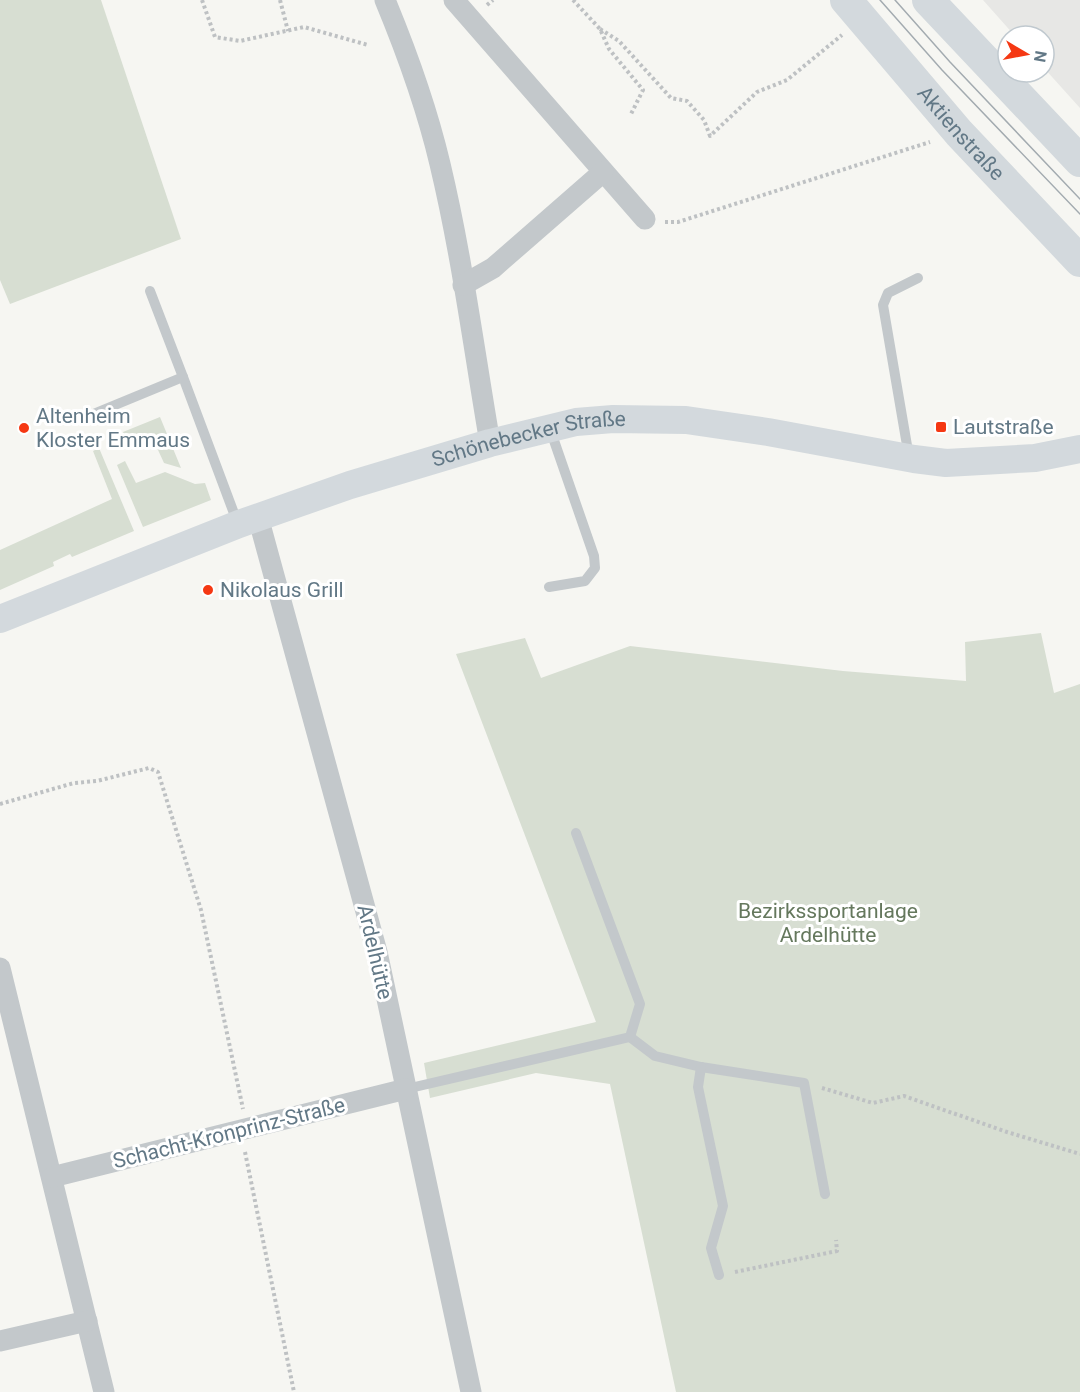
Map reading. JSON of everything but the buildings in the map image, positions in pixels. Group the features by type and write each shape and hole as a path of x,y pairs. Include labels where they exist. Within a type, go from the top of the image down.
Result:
{"main road":[{"path":"928,0 1080,161"},
{"name":"Aktienstraße","path":"854,10 959,133 1080,261"}],"street":[{"path":"385,0 405,49 440,164 490,443"},
{"path":"454,0 645,219"},
{"path":"463,285 493,268 603,172"},
{"name":"Schönebecker Straße","path":"0,619 248,520 350,485 490,443 576,422 613,419 686,420 946,463 1014,460 1080,448"},
{"name":"Ardelhütte","path":"248,520 366,908 471,1392"},
{"path":"0,968 104,1392"},
{"name":"Schacht-Kronprinz-Straße","path":"52,1177 406,1089"},
{"path":"0,1341 87,1321"}],"lane":[{"path":"909,458 883,305 888,293 918,278"},
{"path":"150,291 183,377 248,520"},
{"path":"86,417 183,377"},
{"path":"549,587 580,583 591,576 595,568 594,556 550,429"},
{"path":"576,833 639,1004 630,1037"},
{"path":"406,1089 630,1037"},
{"path":"630,1037 655,1056 701,1067 804,1083 825,1194"},
{"path":"701,1067 698,1088 723,1206 711,1248 719,1275"}],"path":[{"path":"202,0 215,37 240,41 304,27 368,45"},
{"path":"280,0 288,31"},
{"path":"573,0 600,29 619,41 671,98 687,101 704,120 710,136 757,92 787,80 854,10"},
{"path":"600,29 609,49 643,90 631,114"},
{"path":"645,219 678,222 959,133"},
{"path":"0,804 74,783 97,781 148,768 158,772 201,910 247,1124 241,1129 294,1392"},
{"path":"804,1083 873,1103 904,1096 1007,1132 1080,1154"},
{"path":"719,1275 837,1251 836,1240"}],"shaded area":[{"path":"983,0 1080,0 1080,108 1056,81 1056,24 1004,24"}],"green space":[{"path":"0,0 101,0 181,239 10,304 0,280"},
{"path":"160,417 181,468 164,463 153,439 130,448 123,432"},
{"path":"99,448 134,531 72,557 70,554 53,562 54,566 0,590 0,550 112,499 93,451"},
{"path":"125,461 136,483 165,472 195,484 205,483 211,500 143,527 117,465"},
{"name":"Bezirkssportanlage Ardelhütte","path":"1041,633 1054,693 1080,684 1080,1392 676,1392 610,1084 536,1073 430,1098 424,1063 596,1022 456,654 525,638 541,678 630,646 843,671 966,681 965,642"}],"tram line":[{"path":"880,0 942,70 1080,214"},
{"path":"895,0 950,62 1080,199"}],"place":[{"name":"Lautstraße","path":"941,427"},
{"name":"Altenheim Kloster Emmaus","path":"24,428"},
{"name":"Nikolaus Grill","path":"208,590"}]}
